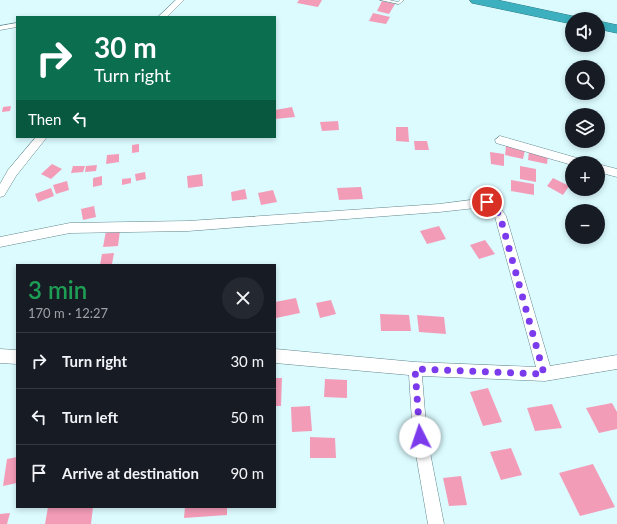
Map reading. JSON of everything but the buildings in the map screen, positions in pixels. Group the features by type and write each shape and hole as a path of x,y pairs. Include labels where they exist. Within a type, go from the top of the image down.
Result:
{"highway":[{"path":"477,0 565,19"},
{"path":"605,26 617,29"}],"street":[{"path":"163,16 180,0"},
{"path":"0,28 16,25"},
{"path":"0,193 12,173 41,138"},
{"path":"500,140 565,159"},
{"path":"605,170 617,173"},
{"path":"0,242 70,228 188,226 440,208 487,202 494,207 500,216 544,374"},
{"path":"0,356 16,356"},
{"path":"276,356 415,369 544,374 617,362"},
{"path":"415,369 420,437 436,524"}],"lane":[{"path":"382,0 399,3 402,0"}],"route":[{"path":"420,437 415,369 544,374 500,216 494,207 487,202"}]}
